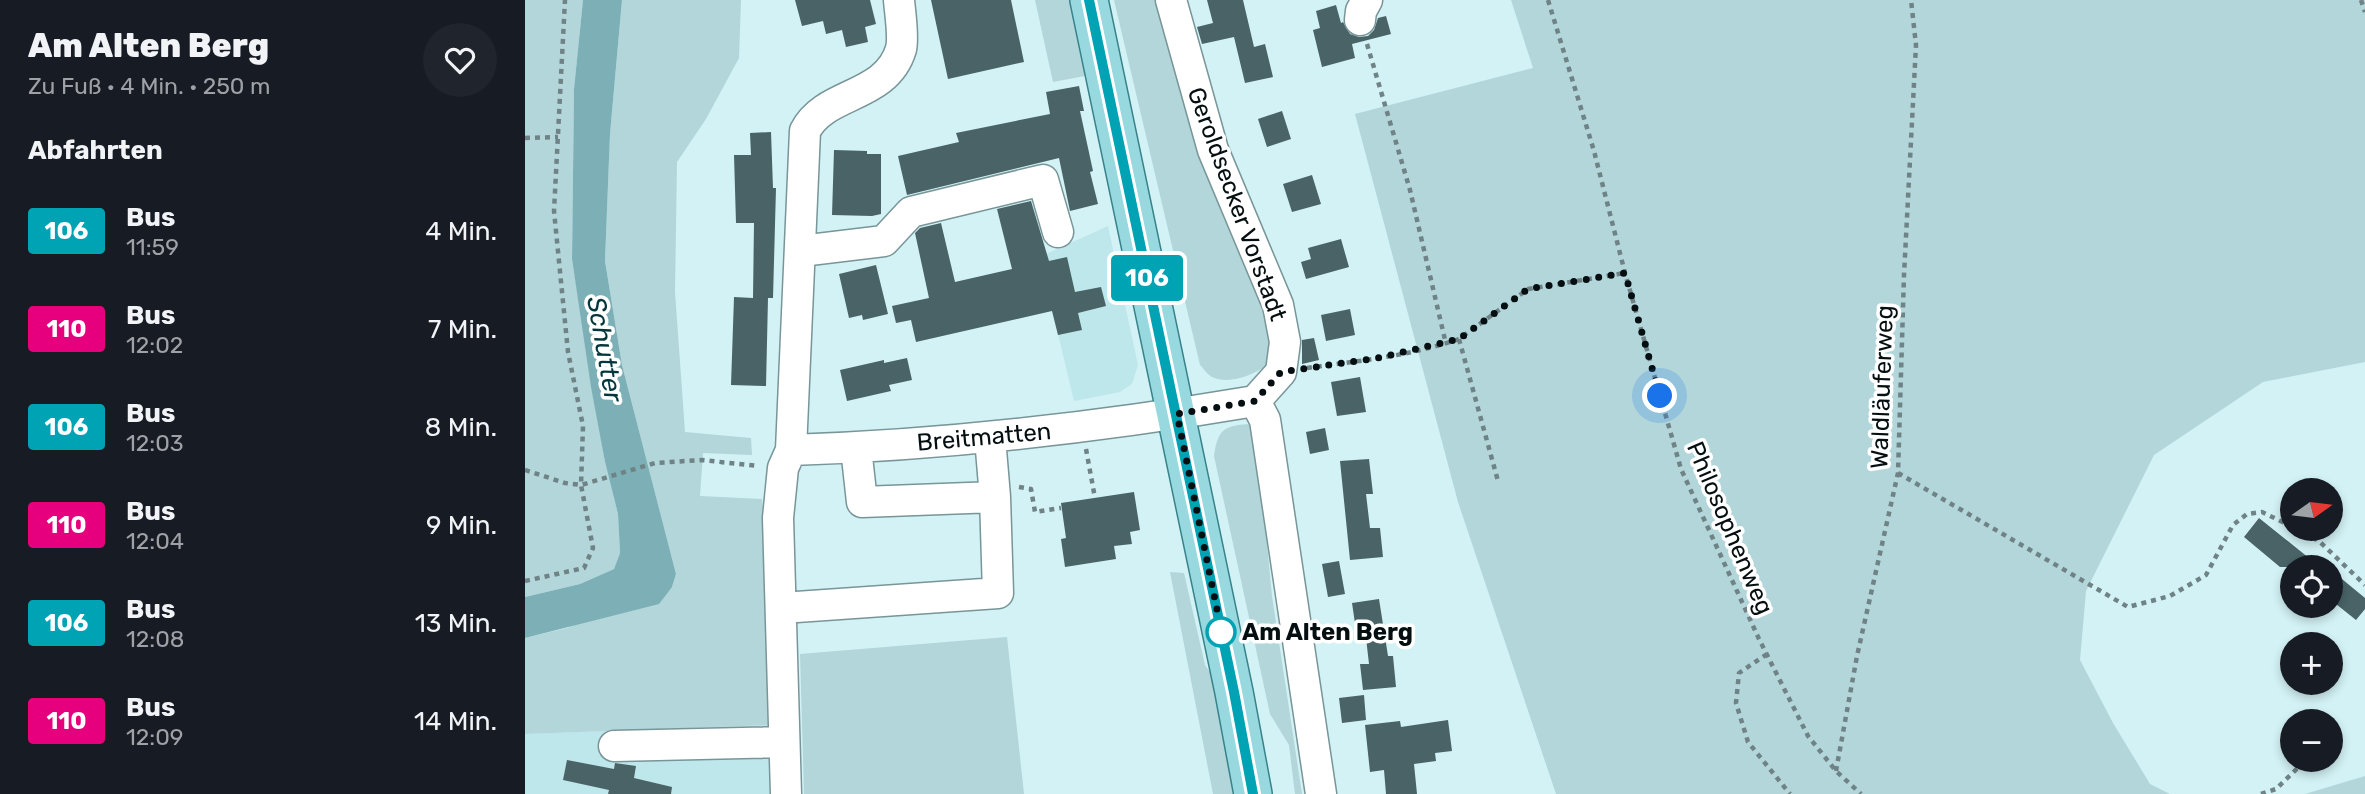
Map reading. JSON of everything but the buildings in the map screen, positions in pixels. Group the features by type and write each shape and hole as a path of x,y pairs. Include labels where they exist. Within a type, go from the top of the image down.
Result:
{"main road":[{"path":"1089,0 1177,414 1253,794"}],"street":[{"path":"786,794 778,518 787,459 801,251 805,131 811,119 820,111 877,83 888,72 901,48 899,0"},
{"name":"Geroldsecker Vorstadt","path":"1171,0 1213,150 1278,305 1285,342 1281,372"},
{"path":"801,251 884,241 911,212 1043,180 1058,232"},
{"path":"1177,414 1255,401 1281,372"},
{"path":"1255,401 1265,420 1321,794"},
{"name":"Breitmatten","path":"787,459 856,448 990,438 1177,414"},
{"path":"782,608 998,593 990,438"},
{"path":"856,448 862,502 994,491"},
{"path":"614,746 784,741"}],"path":[{"path":"525,581 584,568 593,548 581,485 583,426 568,352 554,211 565,0"},
{"name":"Philosophenweg","path":"1548,0 1594,151 1625,273 1681,469 1808,736 1836,771 1861,794"},
{"name":"Waldläuferweg","path":"1836,771 1857,656 1898,473 1904,275 1916,45 1911,0"},
{"path":"2361,0 2365,12"},
{"path":"1363,10 1410,190 1446,344"},
{"path":"525,138 558,137"},
{"path":"1281,372 1378,358 1446,344 1459,339 1528,289 1625,273"},
{"path":"1459,339 1498,481"},
{"path":"1087,453 1095,498"},
{"path":"525,470 565,483 581,485 655,463 787,459"},
{"path":"1898,473 2128,607 2171,596 2206,575 2233,525 2247,514 2262,512 2280,521"},
{"path":"994,491 1003,484 1031,489 1035,512 1061,508"},
{"path":"2319,541 2365,585"},
{"path":"1767,654 1739,673 1736,703 1748,742 1790,794"},
{"path":"2261,794 2276,789 2294,772"}],"shaded area":[{"path":"525,0 583,0 574,89 572,259 605,462 618,514 620,553 614,569 580,584 525,597"},
{"path":"622,0 741,0 739,58 706,119 677,162 675,292 685,432 751,438 752,455 703,453 700,496 762,499 767,546 772,725 525,734 525,638 567,628 672,587 676,574 622,365 605,261 610,134"},
{"path":"1035,0 1074,0 1090,75 1053,82"},
{"path":"1114,0 1160,0 1267,305 1270,342 1266,366 1248,376 1219,379 1210,376 1200,365"},
{"path":"1511,0 2365,0 2365,362 2263,382 2154,455 2086,591 2080,660 2113,723 2150,784 2170,794 1556,794 1458,502 1355,114 1533,68"},
{"path":"1108,226 1138,365 1132,384 1120,392 1074,401 1041,263 1046,254"},
{"path":"1252,424 1258,450 1272,596 1302,794 1295,794 1289,745 1270,714 1214,456 1220,434 1224,430"},
{"path":"1170,572 1184,573 1205,665 1226,696 1241,794 1213,794"},
{"path":"1007,637 1024,794 804,794 800,654"},
{"path":"772,725 775,794 525,794 525,734"},
{"path":"2365,776 2365,794 2305,794"}],"water":[{"name":"Schutter","path":"583,0 622,0 610,134 605,261 622,365 676,574 672,587 659,604 525,638 525,597 580,584 614,569 620,553 618,514 591,387 572,259 574,89"}],"bus line":[{"name":"106","path":"1089,0 1177,414 1253,794"}],"place":[{"name":"Am Alten Berg","path":"1221,632"}],"route":[{"path":"1221,632 1223,639 1177,414 1255,401 1281,372 1378,358 1446,344 1459,339 1528,289 1625,273 1660,396"}]}
